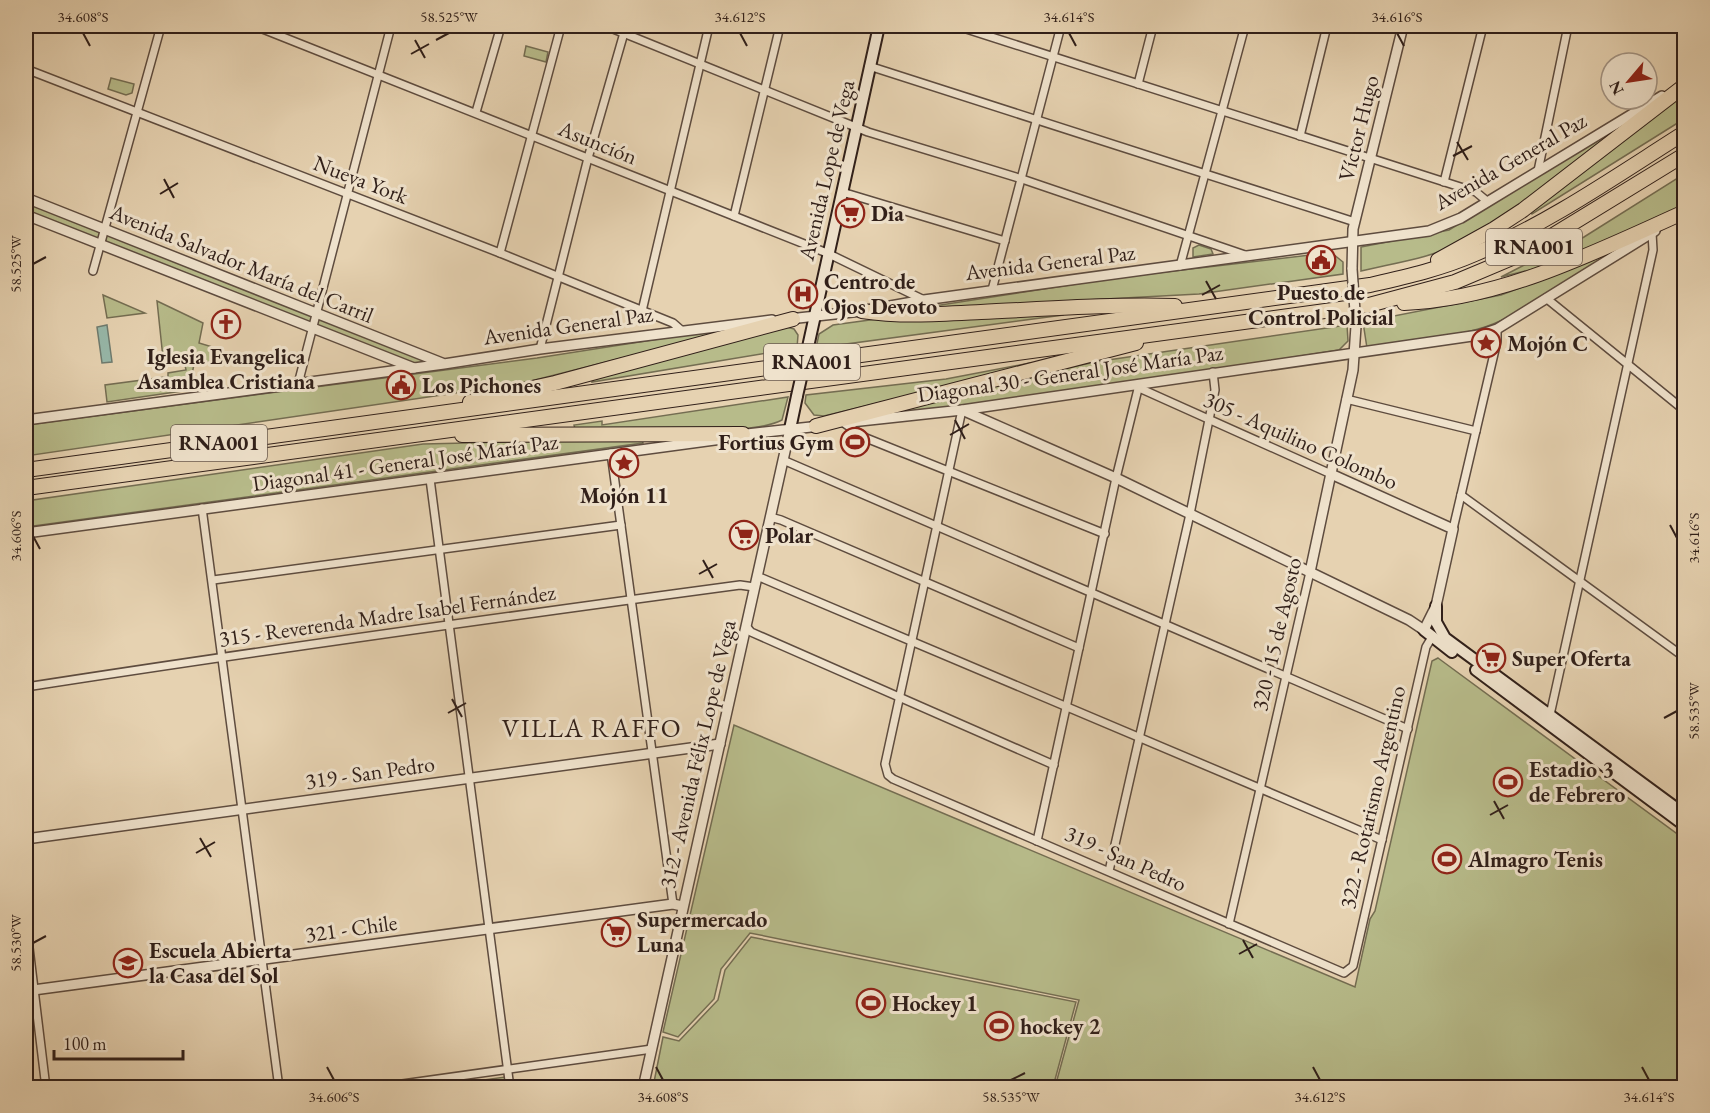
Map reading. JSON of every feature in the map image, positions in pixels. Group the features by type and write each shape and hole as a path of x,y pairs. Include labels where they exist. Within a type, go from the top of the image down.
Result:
{"highway":[{"path":"1404,277 1473,242 1523,210 1684,84"},
{"name":"RNA001","path":"26,470 1327,292 1404,277 1473,255 1523,231 1684,133"},
{"name":"RNA001","path":"26,488 1369,305 1455,282 1524,252 1684,155"},
{"path":"1369,305 1423,302 1509,283 1554,269 1682,213"},
{"path":"862,311 884,314 946,314 1129,304 1213,307"},
{"path":"412,417 573,378 793,319"},
{"path":"816,426 1187,329"},
{"path":"415,435 743,434"},
{"path":"26,495 82,480"}],"main road":[{"name":"Avenida Lope de Vega","path":"790,429 855,126 879,26"},
{"path":"1436,606 1436,622 1445,638 1684,814"},
{"path":"1428,634 1684,825"}],"street":[{"path":"93,271 161,26"},
{"name":"Asunción","path":"255,26 827,253 924,300"},
{"path":"298,384 392,26"},
{"path":"476,112 501,26"},
{"path":"500,253 561,26"},
{"path":"606,26 625,29 701,64 766,88 855,126 1022,179 1245,255"},
{"path":"642,311 709,26"},
{"path":"734,216 780,26"},
{"path":"957,26 977,29 1053,57 1476,192 1488,202"},
{"path":"992,290 1061,26"},
{"path":"1138,84 1153,26"},
{"path":"1180,266 1207,174 1245,26"},
{"path":"1300,136 1327,26"},
{"name":"Víctor Hugo","path":"1352,269 1350,240 1403,26"},
{"path":"1444,182 1483,26"},
{"path":"1538,171 1568,26"},
{"path":"540,349 588,158 625,29"},
{"path":"869,66 1355,222"},
{"name":"Nueva York","path":"26,69 558,276 673,323 681,330"},
{"name":"Avenida General Paz","path":"26,420 681,330 862,311 992,290 1180,266 1440,228 1488,202 1684,84"},
{"path":"842,192 1005,241"},
{"name":"Avenida Salvador María del Carril","path":"26,198 444,364"},
{"name":"Diagonal 30 - General José María Paz","path":"790,429 962,410 1468,337 1497,329 1682,213"},
{"name":"Avenida Salvador María del Carril","path":"26,215 415,368"},
{"path":"1550,716 1653,250 1652,233"},
{"name":"320 - 15 de Agosto","path":"1229,924 1310,572 1355,352 1356,326 1352,269"},
{"path":"1546,298 1684,410"},
{"name":"322 - Rotarismo Argentino","path":"1353,966 1497,341 1497,329"},
{"path":"1109,871 1190,514 1215,390 1213,372"},
{"path":"1037,840 1137,386"},
{"name":"305 - Aquilino Colombo","path":"1137,386 1453,530"},
{"path":"1346,399 1476,431"},
{"path":"900,695 962,410 1116,478 1409,620 1428,634"},
{"path":"844,423 866,438 1105,534"},
{"name":"Diagonal 41 - General José María Paz","path":"26,533 790,429"},
{"name":"312 - Avenida Félix Lope de Vega","path":"643,1088 678,905 720,744 790,429"},
{"path":"611,453 678,905"},
{"path":"783,460 1166,622 1408,729"},
{"path":"429,479 510,1088"},
{"path":"1461,495 1684,657"},
{"path":"202,508 279,1088"},
{"path":"770,517 1079,648"},
{"path":"213,580 621,525"},
{"path":"757,576 1139,738 1260,786 1382,840"},
{"name":"315 - Reverenda Madre Isabel Fernández","path":"26,687 223,656 631,599 740,585 754,587"},
{"path":"746,626 751,632 900,695 1054,765"},
{"name":"319 - San Pedro","path":"900,695 885,770 893,779 1109,871 1338,973 1348,972 1353,966"},
{"name":"319 - San Pedro","path":"26,839 720,744"},
{"name":"321 - Chile","path":"30,990 678,905"},
{"path":"26,923 30,990 46,1088"},
{"path":"375,1088 652,1049"}],"green space":[{"path":"526,46 548,52 546,62 524,56"},
{"path":"111,78 134,84 132,93 126,95 108,89"},
{"path":"1683,93 1684,119 1532,214 1530,211"},
{"path":"1643,111 1534,196 1462,242 1426,256 1361,271 1361,247 1449,230"},
{"path":"1684,174 1684,204 1682,206 1562,262 1501,277 1532,261 1534,264 1584,237"},
{"path":"26,198 444,364 415,368 26,215"},
{"path":"1625,244 1538,301 1485,327 1426,340 1367,348 1363,322 1501,295 1550,277"},
{"path":"1199,245 1211,249 1213,254 1193,257 1193,248"},
{"path":"1333,254 1343,262 1343,274 1199,294 936,308 934,306 1122,277 1310,255 1314,264 1330,262"},
{"path":"103,295 145,313 107,318"},
{"path":"157,301 203,323 199,343 219,349 216,364 195,359 189,390 107,402 105,385 168,377 168,373 186,370 183,355 163,358"},
{"path":"1063,313 1063,315 816,348 819,334 833,325 877,319"},
{"path":"1347,325 1348,341 1339,350 960,409 875,414 996,382 1101,361"},
{"path":"787,327 794,329 798,335 797,348 592,382 592,377"},
{"path":"716,330 717,334 523,383 26,456 26,425 537,358"},
{"path":"1030,363 1030,366 824,416 814,415 805,403 806,395 946,379"},
{"path":"788,397 782,420 765,426 713,431 651,431 575,429 574,425 602,421 602,425"},
{"path":"642,439 643,443 26,527 26,501 423,444"},
{"path":"1438,658 1684,839 1684,1087 1055,1087 1079,1000 750,933 721,969 714,999 678,1037 663,1032 734,725 1355,987 1370,919 1375,911 1432,661"},
{"path":"751,937 1076,1002 1053,1087 653,1087 663,1037 679,1041 718,1000 725,970"},
{"path":"505,1077 507,1087 448,1087 447,1085"}],"shaded area":[{"path":"107,325 112,362 102,363 97,327"}],"place":[{"name":"Dia","path":"850,213"},
{"name":"Puesto de Control Policial","path":"1321,260"},
{"name":"Centro de Ojos Devoto","path":"803,294"},
{"name":"Iglesia Evangelica Asamblea Cristiana","path":"226,324"},
{"name":"Mojón C","path":"1486,343"},
{"name":"Los Pichones","path":"401,385"},
{"name":"Fortius Gym","path":"855,442"},
{"name":"Mojón 11","path":"624,463"},
{"name":"Polar","path":"744,535"},
{"name":"Super Oferta","path":"1491,658"},
{"name":"Estadio 3 de Febrero","path":"1508,782"},
{"name":"Almagro Tenis","path":"1447,859"},
{"name":"Supermercado Luna","path":"616,932"},
{"name":"Escuela Abierta la Casa del Sol","path":"128,963"},
{"name":"Hockey 1","path":"871,1003"},
{"name":"hockey 2","path":"999,1026"}],"district":[{"name":"VILLA RAFFO","path":"592,728"}]}
